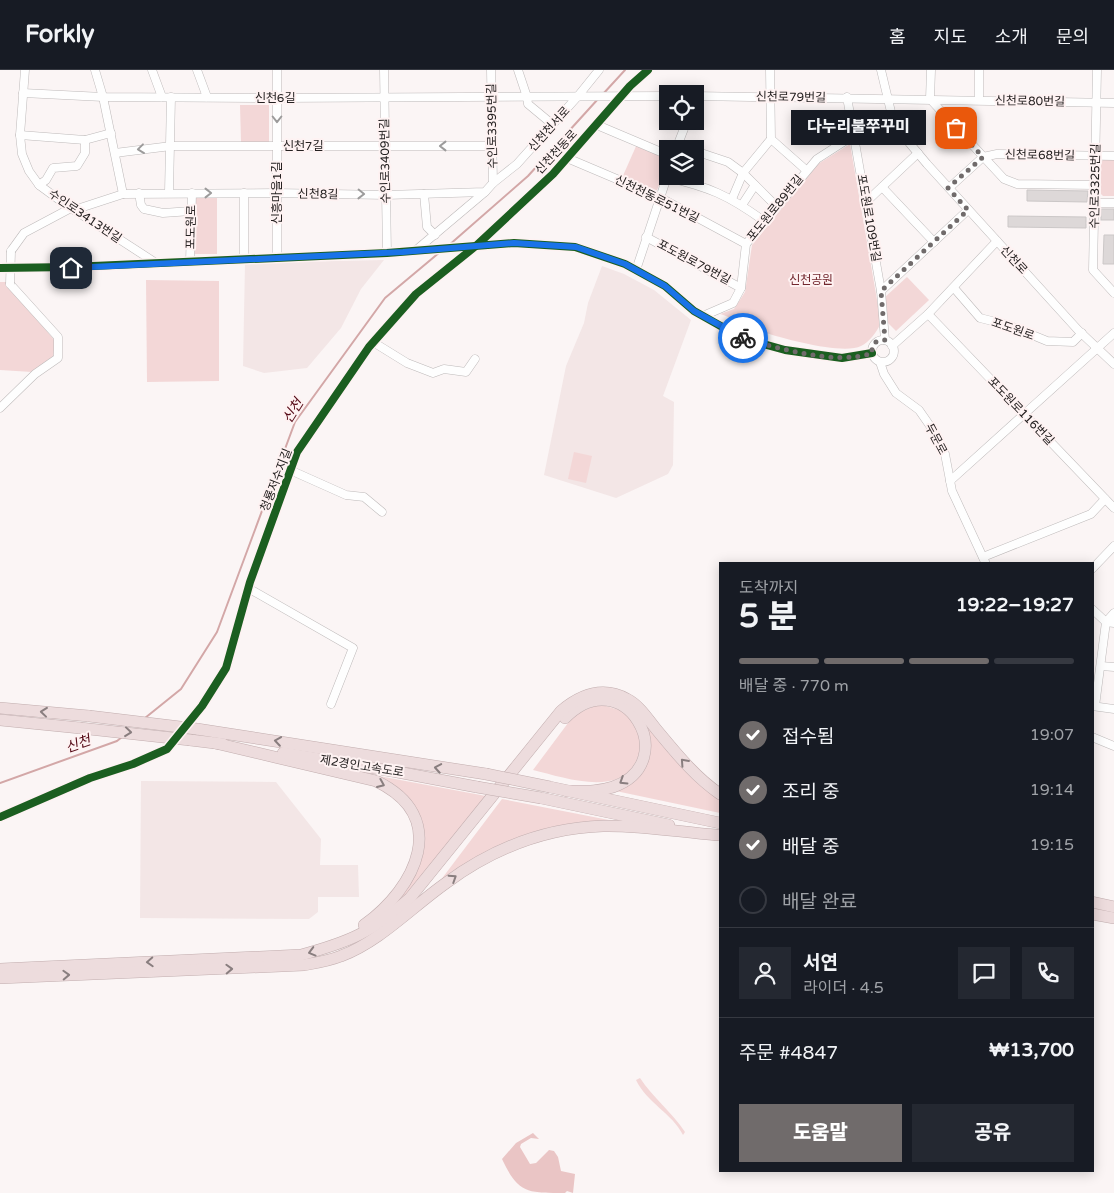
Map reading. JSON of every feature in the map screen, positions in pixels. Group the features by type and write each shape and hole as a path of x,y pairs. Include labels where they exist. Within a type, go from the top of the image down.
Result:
{"highway":[{"path":"0,969 301,955 338,945 359,936 388,919 410,898 561,711 574,699 589,693 613,693 629,699 685,763 708,786 719,793"},
{"path":"400,917 566,716 578,707 600,699 610,700 629,709 641,724 645,734 646,750 635,773 615,786 602,790 567,791"},
{"name":"제2경인고속도로","path":"0,708 197,729 486,774 719,823"},
{"name":"제2경인고속도로","path":"0,720 215,743 392,770 541,798 718,835"},
{"path":"215,743 376,781 401,796 409,807 415,819 419,839 417,859 412,874 397,895 376,917 338,945"},
{"path":"0,978 304,966 353,951 382,934 400,917 446,882 486,856 512,845 555,832 604,826 718,835"},
{"path":"1094,902 1114,907"},
{"path":"1094,914 1114,918"}],"street":[{"name":"수인로3413번길","path":"24,70 20,135 22,154 29,171 39,185 157,263"},
{"path":"95,70 104,97 123,194"},
{"path":"152,70 162,97"},
{"path":"197,70 207,97"},
{"name":"신흥마을1길","path":"277,70 277,257"},
{"name":"수인로3409번길","path":"384,70 387,252"},
{"name":"수인로3395번길","path":"491,70 493,183"},
{"path":"518,70 528,97 528,104 552,124"},
{"name":"신천천서로","path":"493,183 517,164 599,70"},
{"name":"신천천동로","path":"474,245 553,174 620,96 648,70"},
{"path":"732,199 743,174 771,139 770,70"},
{"name":"신천로","path":"880,70 886,98 892,116 901,133 968,210 1082,333 1114,364"},
{"path":"931,70 930,99 1004,179 1017,184 1095,185"},
{"path":"979,70 979,100"},
{"name":"수인로3325번길","path":"1097,70 1093,270 1114,293"},
{"name":"신천6길","path":"23,93 104,97 277,98 620,96"},
{"path":"620,96 659,96"},
{"path":"170,192 171,97"},
{"name":"신천로79번길","path":"704,97 886,98"},
{"name":"포도원로109번길","path":"847,97 881,291 885,340"},
{"name":"신천로80번길","path":"886,98 1114,103"},
{"path":"597,124 659,151"},
{"name":"포도원로89번길","path":"741,288 746,244 806,170 817,159 854,132"},
{"path":"20,135 85,140 110,133"},
{"path":"771,139 806,170"},
{"path":"39,185 46,180 53,168 77,166 85,153 85,140"},
{"name":"신천7길","path":"114,153 171,146 492,146"},
{"path":"866,202 918,153"},
{"path":"704,154 728,162 776,206"},
{"name":"신천로68번길","path":"983,157 996,154 1114,156"},
{"path":"948,188 983,157"},
{"name":"신천천동로51번길","path":"566,158 659,197 746,244"},
{"path":"417,250 486,192 493,183"},
{"name":"포도원로79번길","path":"636,270 664,185"},
{"name":"포도원로79번길","path":"699,185 732,199 764,221"},
{"path":"742,205 755,185"},
{"path":"882,187 934,242"},
{"name":"신천8길","path":"0,408 35,374 58,358 58,337 10,284 11,251 24,233 73,209 123,194 170,192 386,195 486,192"},
{"name":"포도원로","path":"190,261 192,193"},
{"path":"244,193 244,258"},
{"path":"139,194 140,205 144,209 163,213 191,212"},
{"path":"424,194 427,227 435,234"},
{"path":"1094,203 1114,203"},
{"path":"881,291 968,210"},
{"name":"포도원로79번길","path":"646,237 741,288"},
{"path":"892,346 954,288 997,241"},
{"path":"474,245 514,243 576,247 625,264 636,270 665,286 694,311 742,338 785,350 842,358 865,356 872,353"},
{"name":"포도원로","path":"0,268 71,268 387,252 474,245"},
{"name":"청룡저수지길","path":"196,714 226,668 248,588 298,452 373,342 416,294 474,245"},
{"path":"703,316 733,303 741,288"},
{"name":"포도원로","path":"954,288 980,318 1008,325 1047,341 1073,342 1082,333"},
{"name":"포도원로116번길","path":"928,314 1114,508"},
{"path":"950,481 1114,333"},
{"path":"885,340 892,346 894,352 891,358 886,361 880,362 872,353 872,347 876,342 885,340"},
{"path":"373,342 407,363 433,373 444,369 466,372 475,359"},
{"name":"두문로","path":"880,362 884,374 896,393 919,410 935,433 945,454 952,491 985,560 1091,514 1106,499"},
{"path":"290,470 346,495 364,497 382,512"},
{"path":"1094,567 1114,546"},
{"path":"248,588 354,648 330,704"},
{"path":"1094,611 1110,622"},
{"path":"1114,613 1110,622 1100,666 1094,706 1114,709"},
{"path":"1100,666 1114,668"},
{"path":"1094,738 1114,746"},
{"path":"0,817 90,778 134,764 167,749"}],"shaded area":[{"path":"384,260 361,289 341,328 307,368 264,373 243,366 245,263"},
{"path":"602,266 624,274 654,290 691,320 663,396 674,402 673,465 668,474 616,498 544,475 566,366 584,323 588,303"},
{"path":"141,781 276,782 321,839 320,865 358,865 359,897 318,897 318,912 309,919 140,918"},
{"path":"533,1133 539,1139 531,1138 521,1144 520,1147 530,1164 536,1163 549,1150 554,1151 558,1157 561,1171 575,1174 573,1193 567,1191 565,1193 532,1191 525,1189 513,1179 502,1159 516,1143"}],"green space":[{"path":"240,105 269,105 269,142 241,142"},
{"path":"637,144 659,154 659,185 657,190 654,191 622,178"},
{"name":"신천공원","path":"850,144 881,323 873,336 861,346 852,348 823,347 790,340 751,328 720,314 734,309 745,292 752,245 818,164"},
{"path":"1103,160 1114,160 1114,196 1103,196 1101,194 1101,162"},
{"path":"194,198 217,198 217,254 194,254"},
{"path":"907,277 929,300 896,331 888,323 884,298"},
{"path":"146,280 219,281 219,381 147,382"},
{"path":"0,282 6,282 55,341 53,359 32,372 0,370"},
{"path":"574,452 592,456 586,483 568,479"},
{"path":"599,704 626,712 637,732 640,744 638,757 634,765 625,774 614,780 587,782 533,770 574,715"},
{"path":"644,722 719,797 719,813 611,790 624,784 649,744"},
{"path":"352,771 486,796 407,896 386,915 417,872 412,804"},
{"path":"502,799 614,821 556,827 534,832 489,852 437,885"},
{"path":"640,1078 680,1125 685,1132 683,1135 673,1120 646,1095 636,1080"}],"building":[{"path":"1027,190 1088,191 1087,202 1027,201"},
{"path":"1101,209 1114,209 1114,220 1101,220"},
{"path":"1008,216 1086,217 1086,228 1008,227"},
{"path":"1104,235 1114,235 1114,264 1103,264"}],"waterway":[{"name":"신천","path":"603,94 625,70"},
{"name":"신천","path":"448,246 528,176 598,99"},
{"name":"신천","path":"145,718 181,689 217,632 295,422 385,298 440,252"},
{"name":"신천","path":"0,783 117,741 122,737"}],"tunnel":[{"path":"167,749 196,714"}],"cycle path":[{"path":"0,817 90,778 133,764 167,749 202,706 226,668 250,582 297,452 369,347 416,294 477,245 553,174 630,86 648,70"},
{"path":"0,268 71,267 387,253 514,243 575,247 625,264 665,286 694,311 742,338 785,350 842,358 872,353"}],"way so far":[{"path":"743,338 785,350 842,358 865,356 872,353 872,347 876,342 885,340 881,291 968,210 948,188 983,157 956,128"}],"place":[{"name":"다누리불쭈꾸미","path":"956,128"}],"route":[{"path":"71,268 306,255 403,252 514,243 576,247 625,264 665,286 694,311 743,338"}]}
